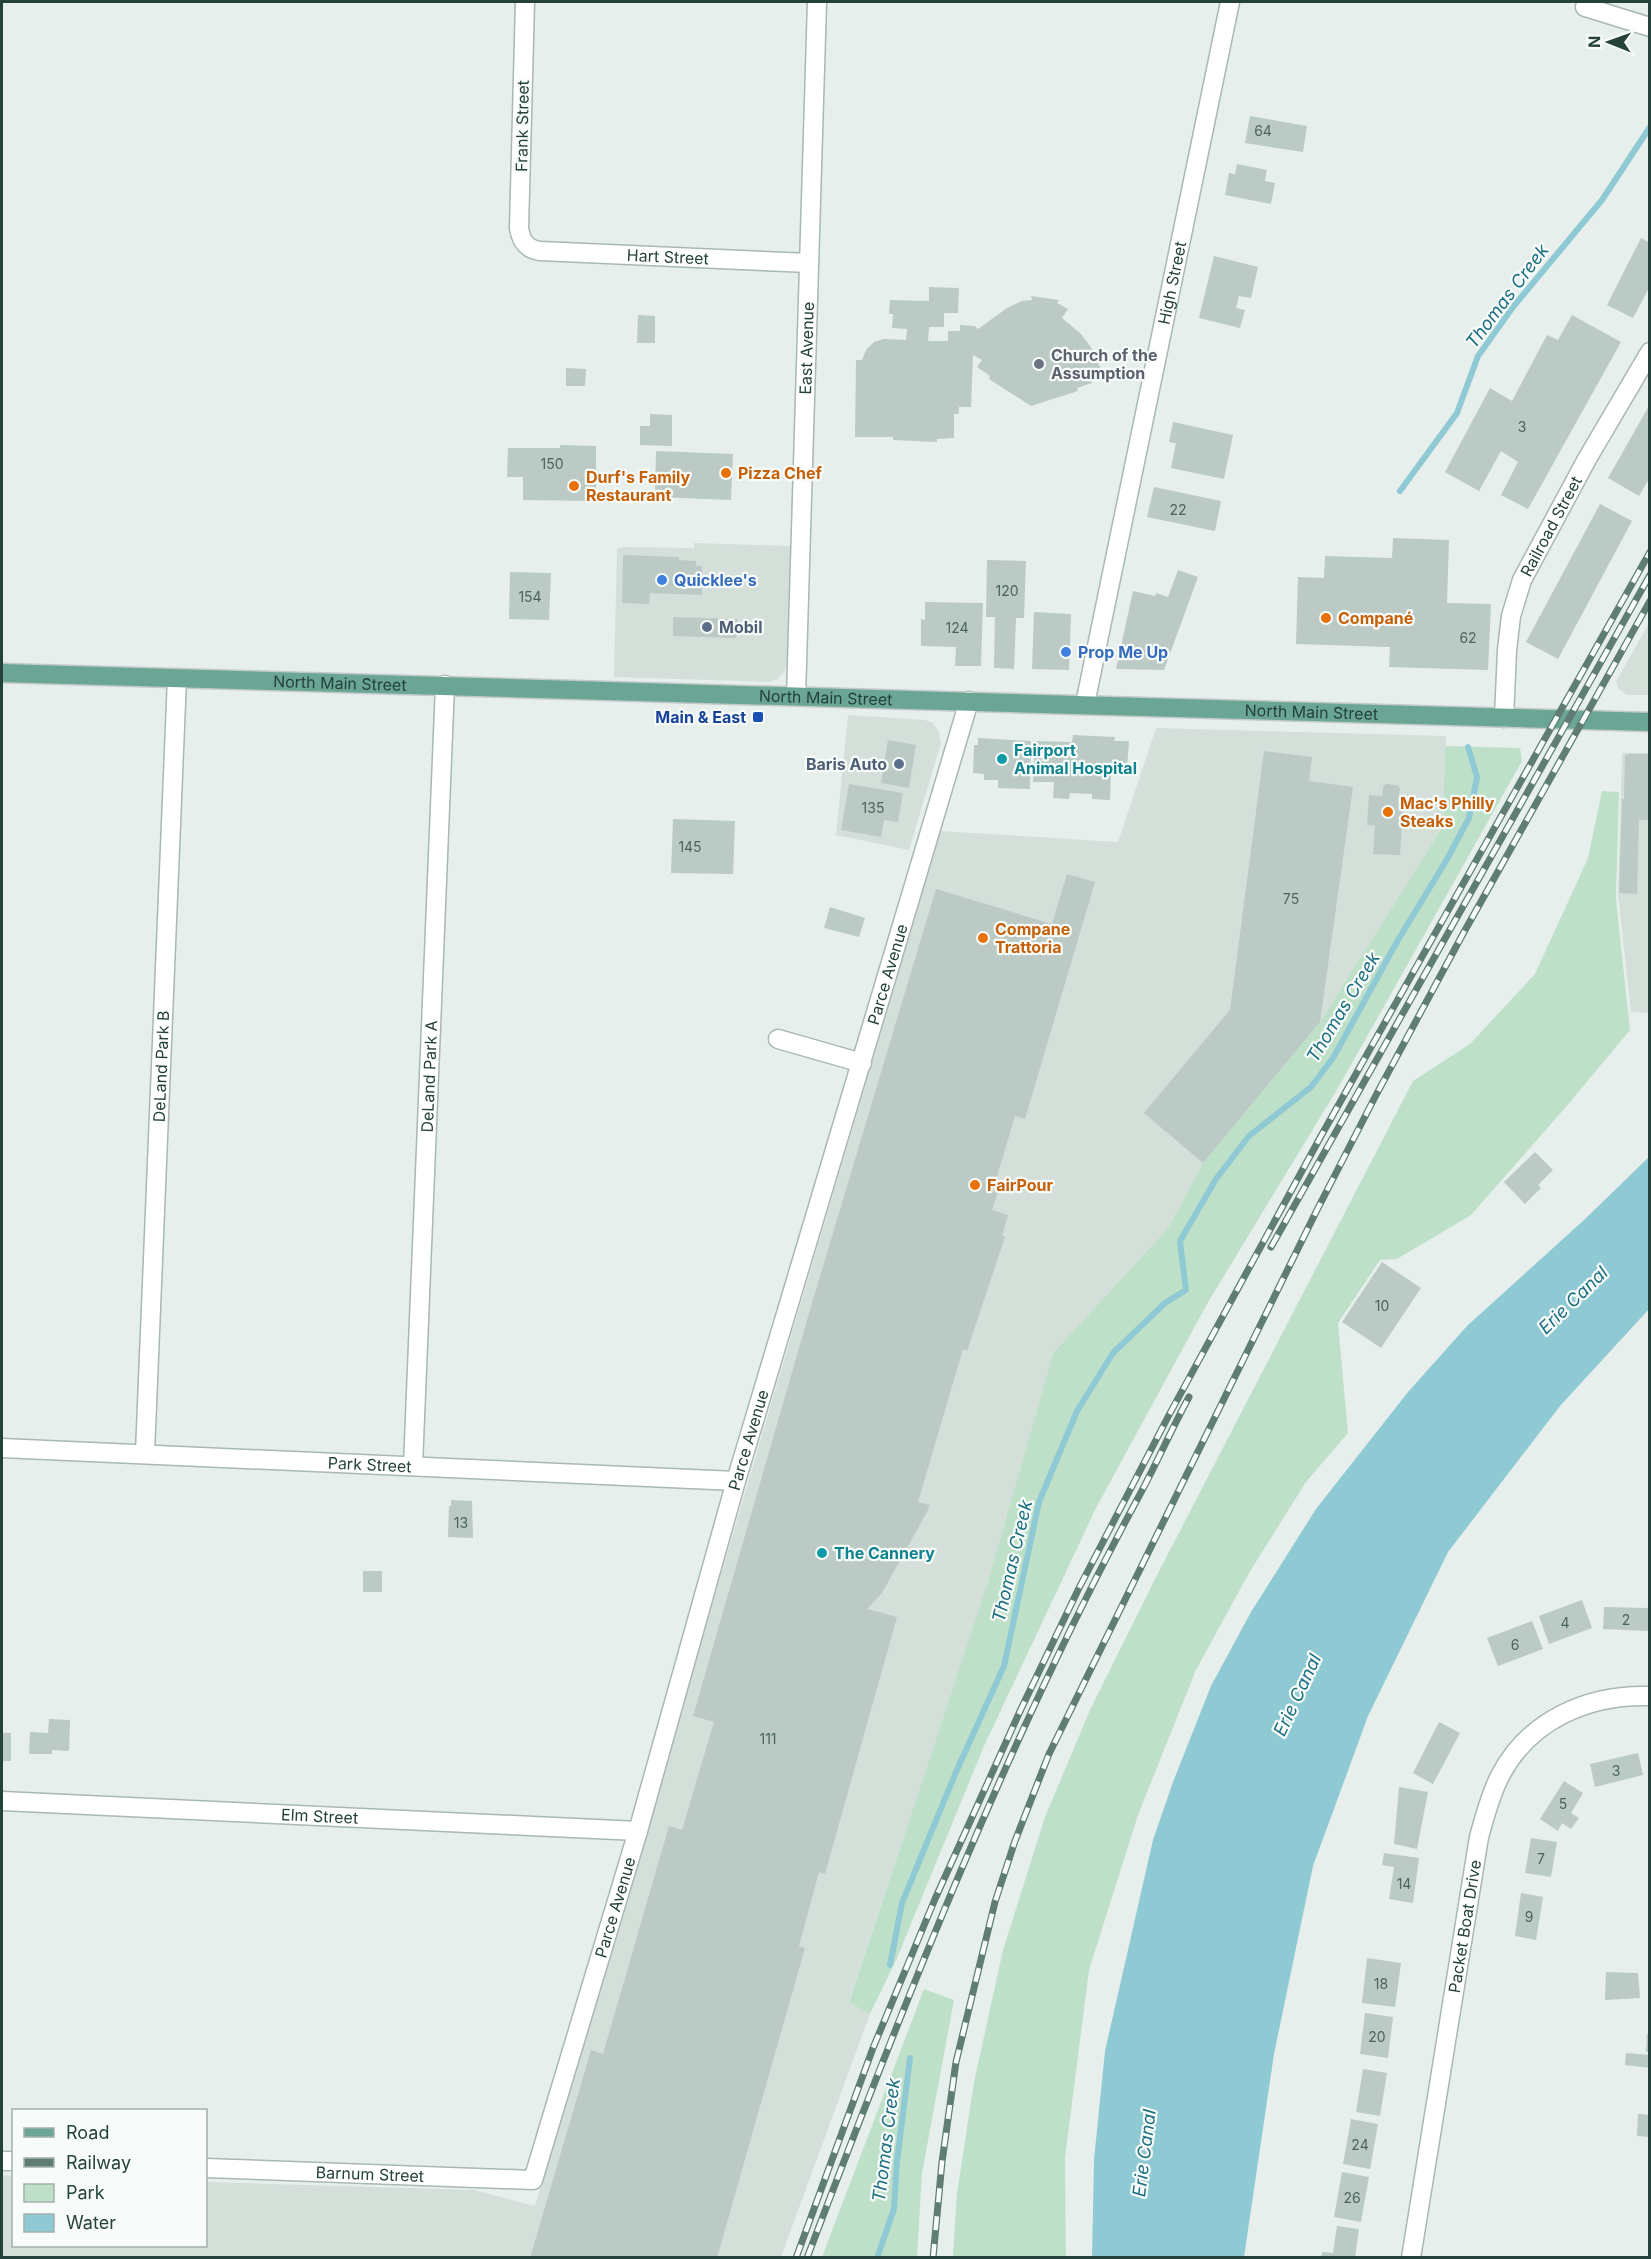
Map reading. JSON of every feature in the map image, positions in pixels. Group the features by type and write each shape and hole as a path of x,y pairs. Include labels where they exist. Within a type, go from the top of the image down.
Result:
{"main road":[{"name":"North Main Street","path":"2,673 1650,722"}],"street":[{"name":"Frank Street","path":"525,2 519,228 520,237 528,248"},
{"name":"East Avenue","path":"796,696 817,2"},
{"name":"High Street","path":"1085,704 1230,2"},
{"path":"1585,7 1650,27"},
{"name":"Hart Street","path":"528,248 540,251 809,263"},
{"name":"Railroad Street","path":"1504,718 1511,616 1522,580 1587,459 1650,352"},
{"name":"DeLand Park B","path":"145,1454 177,678"},
{"name":"DeLand Park A","path":"413,1466 444,686"},
{"name":"Parce Avenue","path":"533,2180 638,1831 736,1481 969,701"},
{"path":"778,1039 862,1063"},
{"name":"Park Street","path":"2,1448 736,1481"},
{"name":"Packet Boat Drive","path":"1411,2258 1479,1837 1500,1775 1513,1755 1534,1733 1558,1715 1582,1704 1614,1698 1650,1696"},
{"name":"Elm Street","path":"2,1801 638,1831"},
{"name":"Barnum Street","path":"207,2168 533,2180"}],"shaded area":[{"path":"694,543 791,546 787,664 778,679 769,682 614,677 617,549 623,547 694,548"},
{"path":"1649,623 1649,695 1627,695 1618,688 1616,682"},
{"path":"848,715 925,720 933,723 939,732 941,743 909,850 836,835"},
{"path":"1156,728 1446,736 1443,826 1320,1022 1203,1163 1168,1228 1053,1353 987,1584 849,2001 870,2014 781,2257 2,2258 2,2175 12,2176 12,2247 207,2247 207,2182 474,2190 535,2206 940,831 1118,842"},
{"path":"1622,753 1649,753 1649,1013 1631,1012 1618,895"}],"green space":[{"path":"1445,746 1520,748 1522,761 1338,1088 1207,1304 1096,1508 984,1746 897,1958 870,2014 849,2002 987,1584 1053,1353 1168,1228 1203,1163 1320,1022 1443,826"},
{"path":"1602,791 1619,792 1616,899 1630,1030 1471,1215 1397,1259 1380,1260 1338,1323 1348,1433 1306,1482 1249,1573 1196,1670 1138,1815 1089,1970 1065,2158 1066,2257 953,2257 957,2193 974,2082 1003,1950 1045,1817 1090,1710 1155,1579 1413,1081 1470,1044 1535,974 1588,858"},
{"path":"924,1989 954,2000 922,2173 917,2257 822,2257"}],"water":[{"name":"Erie Canal","path":"1649,1157 1649,1309 1560,1406 1448,1552 1368,1716 1313,1866 1274,2054 1244,2257 1092,2257 1094,2160 1105,2051 1153,1840 1211,1686 1251,1612 1316,1509 1408,1392 1467,1326 1584,1220"}],"building":[{"path":"1250,116 1307,126 1303,152 1245,143"},
{"path":"1237,164 1267,170 1265,181 1275,183 1271,204 1225,195 1229,173 1235,174"},
{"path":"1641,238 1650,243 1650,286 1633,318 1607,305"},
{"path":"1214,256 1258,267 1251,298 1239,296 1236,308 1245,310 1240,328 1199,318"},
{"name":"Church of the Assumption","path":"929,287 959,288 958,313 944,313 944,327 929,327 928,341 948,341 948,331 960,331 960,325 975,326 978,329 1007,308 1022,301 1032,300 1031,296 1059,300 1057,303 1068,309 1062,318 1081,334 1090,346 1102,371 1090,376 1092,383 1077,388 1078,391 1031,406 989,379 990,376 977,367 982,360 973,355 971,407 959,407 959,414 954,414 954,438 937,439 937,442 893,440 893,437 855,437 856,360 862,360 866,350 874,342 884,339 906,340 907,329 892,328 893,314 889,314 890,300 929,301"},
{"path":"638,315 655,316 655,343 637,343"},
{"path":"1572,315 1621,342 1528,509 1501,495 1518,462 1501,451 1479,491 1445,472 1490,388 1512,401 1547,335 1558,340"},
{"path":"566,368 586,369 585,386 566,386"},
{"path":"1650,404 1650,477 1639,496 1608,478"},
{"path":"650,414 672,415 672,446 640,445 640,426 650,426"},
{"path":"1173,422 1233,435 1224,479 1171,468 1176,443 1169,442"},
{"path":"560,445 596,446 596,501 523,500 523,477 507,477 508,448 560,448"},
{"path":"656,451 733,454 731,500 655,497"},
{"path":"1154,487 1221,501 1215,531 1147,517"},
{"path":"1600,504 1632,521 1558,659 1526,642"},
{"path":"1393,538 1449,540 1447,603 1491,604 1488,670 1389,667 1390,647 1296,644 1298,577 1324,578 1325,556 1392,558"},
{"name":"Quicklee's","path":"623,555 679,557 679,560 696,561 696,566 702,566 702,595 650,593 649,604 622,603"},
{"path":"987,560 1026,561 1024,618 1016,618 1014,669 994,668 995,617 986,617"},
{"path":"1178,570 1198,577 1164,670 1116,669 1133,591 1155,596 1156,593 1168,597"},
{"path":"510,572 551,573 549,620 509,619"},
{"path":"925,602 983,603 981,666 955,666 956,647 921,646 921,619 925,620"},
{"path":"1034,612 1071,614 1069,670 1032,669"},
{"path":"673,617 737,619 736,638 673,636"},
{"path":"1073,735 1115,737 1114,741 1129,741 1127,769 1111,769 1110,800 1092,799 1092,794 1070,793 1069,799 1053,798 1054,782 1033,782 1035,741 1072,742"},
{"name":"Fairport Animal Hospital","path":"978,738 1031,741 1030,789 998,788 998,780 984,780 984,774 973,773 974,745 978,745"},
{"path":"888,740 916,745 909,788 881,783"},
{"path":"1264,751 1312,757 1309,781 1353,787 1320,1022 1203,1163 1144,1113 1230,1010"},
{"path":"1650,754 1650,820 1639,820 1637,894 1619,893 1625,755"},
{"path":"849,784 903,793 898,822 884,820 881,837 841,830"},
{"path":"1386,784 1397,785 1400,788 1399,796 1404,796 1400,855 1373,854 1375,826 1367,825 1369,795 1382,796 1383,787"},
{"path":"673,819 735,821 733,874 671,873"},
{"name":"The Cannery","path":"1067,874 1095,882 1025,1119 1015,1116 993,1190 998,1192 992,1210 1008,1215 1002,1236 1005,1237 967,1351 963,1349 918,1502 930,1505 882,1593 867,1609 897,1617 825,1874 819,1872 799,1946 805,1948 717,2258 530,2258 591,2050 603,2054 669,1826 682,1830 714,1722 693,1716 812,1303 936,889 1052,924"},
{"path":"830,907 865,918 859,937 824,928"},
{"path":"1535,1152 1553,1170 1538,1185 1541,1188 1525,1204 1504,1182"},
{"path":"1382,1262 1421,1288 1381,1348 1342,1322"},
{"path":"451,1500 472,1501 473,1538 448,1537"},
{"path":"363,1571 382,1571 382,1592 363,1592"},
{"path":"1582,1600 1592,1628 1549,1644 1539,1616"},
{"path":"1604,1607 1649,1608 1648,1631 1603,1629"},
{"path":"1532,1621 1543,1649 1498,1666 1487,1638"},
{"path":"49,1719 70,1720 69,1751 52,1750 52,1754 29,1754 30,1732 48,1733"},
{"path":"1439,1722 1460,1733 1433,1784 1413,1773"},
{"path":"2,1733 11,1733 11,1761 2,1761"},
{"path":"1638,1753 1643,1775 1595,1787 1590,1764"},
{"path":"1564,1781 1583,1793 1571,1813 1579,1818 1571,1829 1562,1823 1558,1831 1540,1819"},
{"path":"1399,1787 1428,1792 1417,1849 1394,1844"},
{"path":"1531,1838 1557,1842 1551,1877 1525,1873"},
{"path":"1384,1853 1419,1858 1413,1903 1389,1899 1394,1867 1382,1865"},
{"path":"1521,1893 1543,1897 1536,1940 1515,1936"},
{"path":"1367,1958 1401,1963 1395,2007 1362,2003"},
{"path":"1606,1972 1638,1973 1640,1998 1605,2000"},
{"path":"1365,2013 1393,2017 1388,2058 1360,2054"},
{"path":"1647,2034 1650,2034 1650,2052 1646,2052"},
{"path":"1626,2053 1650,2055 1650,2068 1625,2065"},
{"path":"1363,2069 1387,2073 1380,2116 1356,2112"},
{"path":"1638,2114 1650,2115 1650,2137 1637,2136"},
{"path":"1351,2119 1378,2124 1370,2169 1343,2164"},
{"path":"1342,2172 1369,2177 1361,2222 1334,2217"},
{"path":"1337,2226 1359,2229 1355,2258 1321,2258 1322,2252 1333,2253"}],"waterway":[{"name":"Thomas Creek","path":"1400,491 1457,413 1478,356 1513,307 1602,200 1650,127"},
{"name":"Thomas Creek","path":"890,1965 902,1903 956,1772 1004,1666 1039,1502 1077,1411 1113,1353 1165,1303 1186,1290 1180,1241 1216,1179 1249,1136 1311,1087 1333,1058 1469,818 1477,777 1468,747"},
{"name":"Thomas Creek","path":"877,2258 894,2209 897,2161 910,2058"}],"railway":[{"path":"796,2258 873,2048 935,1899 1079,1588 1169,1415 1321,1136 1650,552"},
{"path":"1271,1247 1650,575"},
{"path":"933,2258 942,2162 956,2062 995,1902 1015,1841 1049,1754 1375,1097 1464,932 1650,601"},
{"path":"807,2258 920,1968 1002,1777 1090,1590 1189,1397"}],"place":[{"name":"Church of the Assumption","path":"1039,364"},
{"name":"Pizza Chef","path":"726,473"},
{"name":"Durf's Family Restaurant","path":"574,486"},
{"name":"Quicklee's","path":"662,580"},
{"name":"Compané","path":"1326,618"},
{"name":"Mobil","path":"707,627"},
{"name":"Prop Me Up","path":"1066,652"},
{"name":"Main & East","path":"758,717"},
{"name":"Fairport Animal Hospital","path":"1002,759"},
{"name":"Baris Auto","path":"899,764"},
{"name":"Mac's Philly Steaks","path":"1388,812"},
{"name":"Compane Trattoria","path":"983,938"},
{"name":"FairPour","path":"975,1185"},
{"name":"The Cannery","path":"822,1553"}]}
